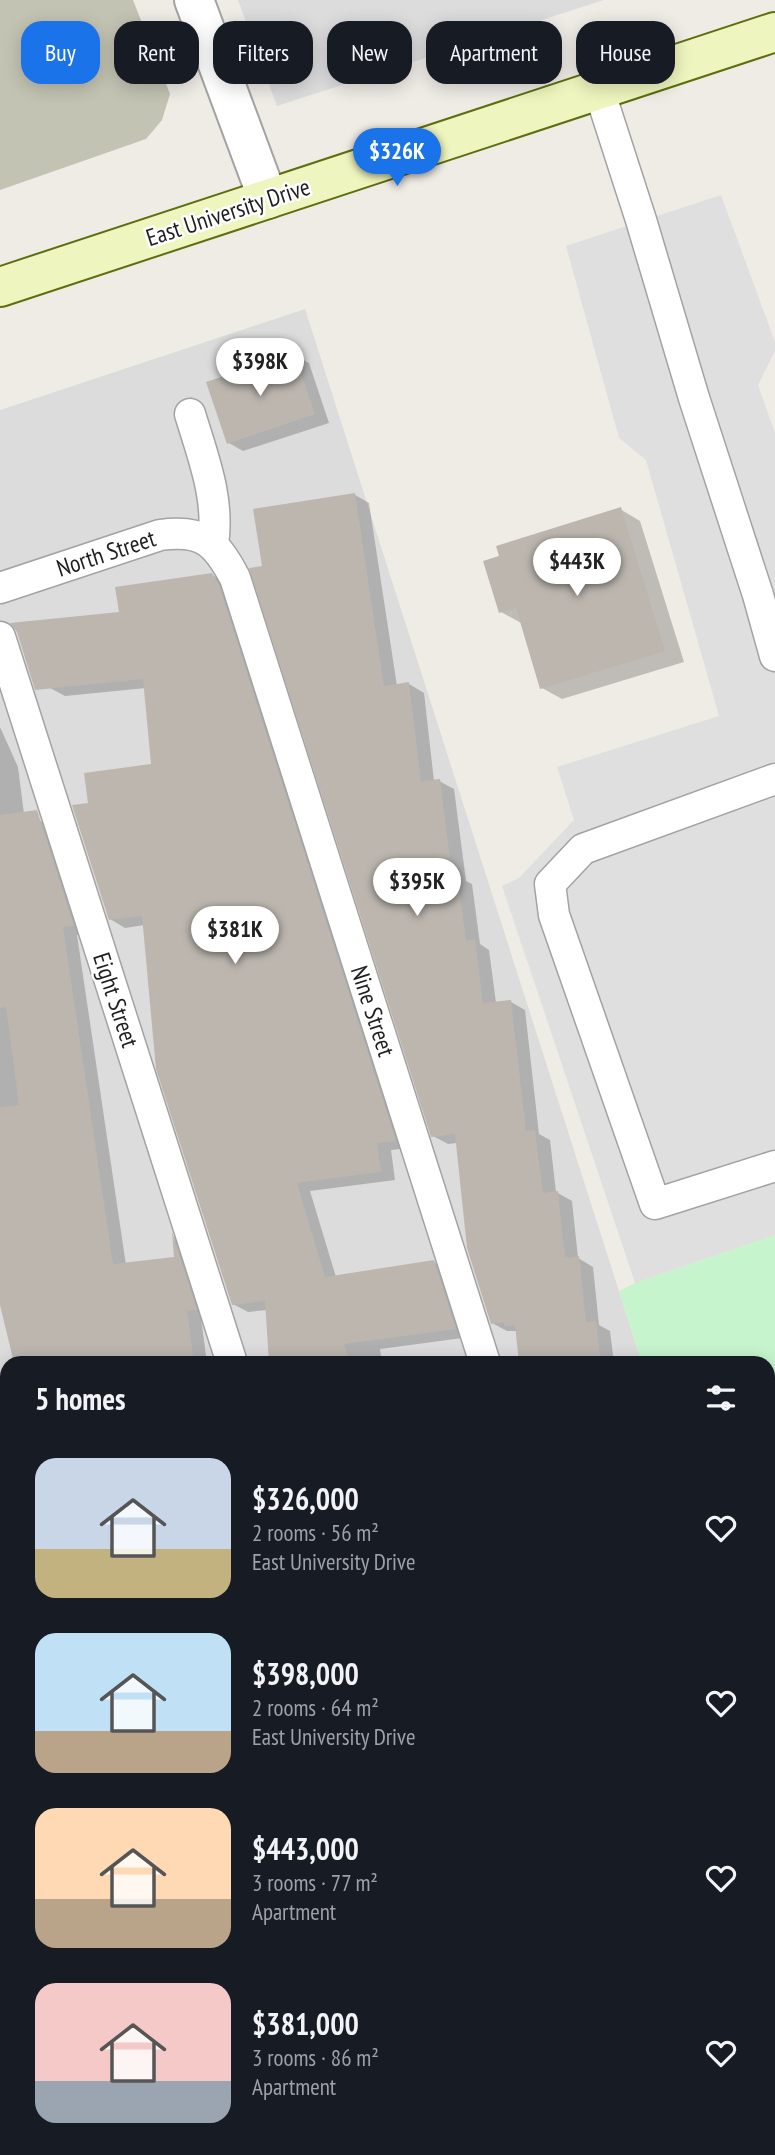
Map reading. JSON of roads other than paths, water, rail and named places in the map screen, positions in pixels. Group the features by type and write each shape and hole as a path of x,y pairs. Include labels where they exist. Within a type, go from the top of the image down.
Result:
{"main road":[{"name":"East University Drive","path":"0,288 775,32"}],"street":[{"path":"194,0 268,199"}],"lane":[{"path":"599,90 694,398 766,595 775,656"},
{"path":"190,414 216,511 213,544"},
{"name":"North Street","path":"0,588 160,535 187,534 213,544"},
{"name":"Nine Street","path":"213,544 235,578 483,1356"},
{"name":"Eight Street","path":"0,637 230,1356"},
{"path":"775,779 583,849 561,869 550,884 554,915 655,1204 775,1166"}]}
